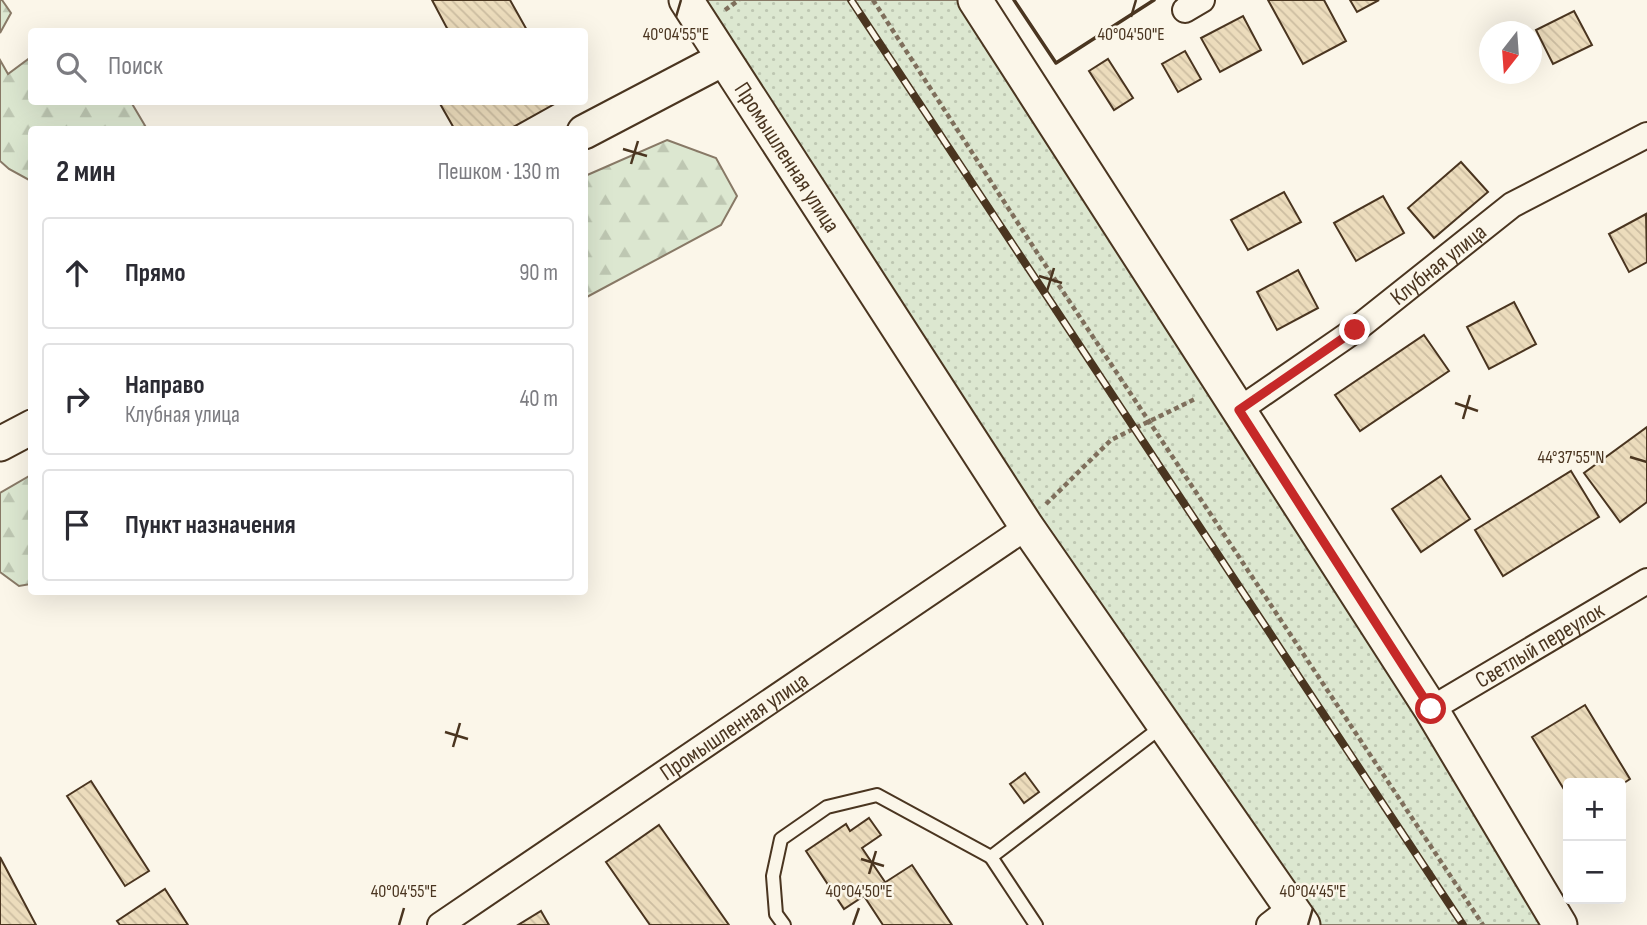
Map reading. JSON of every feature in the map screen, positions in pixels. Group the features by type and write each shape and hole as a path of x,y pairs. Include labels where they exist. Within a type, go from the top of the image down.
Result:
{"street":[{"name":"Промышленная улица","path":"686,0 1026,526 1164,725 1287,919"},
{"path":"975,0 1431,709 1560,925"},
{"path":"588,130 723,59"},
{"name":"Клубная улица","path":"1231,398 1355,330 1512,205 1646,137"},
{"path":"0,444 28,429"},
{"name":"Промышленная улица","path":"440,925 1026,526"},
{"name":"Светлый переулок","path":"1431,709 1647,581"}],"lane":[{"path":"991,856 1164,725"},
{"path":"783,925 776,914 774,876 781,839 827,807 877,794 991,856 1036,925"}],"path":[{"path":"873,0 1483,925"},
{"path":"1026,526 1111,440 1149,422 1231,398"}],"green space":[{"path":"0,0 11,13 0,33"},
{"path":"698,0 959,0 1434,742 1544,925 1321,925 852,242"},
{"path":"28,59 28,105 133,105 145,126 28,126 28,179 0,161 0,60 8,74"},
{"path":"667,140 716,158 737,196 721,225 588,296 588,175"},
{"path":"28,477 28,584 19,586 0,572 0,493"}],"building":[{"path":"432,0 510,0 526,28 447,28"},
{"path":"1268,0 1324,0 1346,41 1303,64"},
{"path":"1350,0 1379,0 1357,12"},
{"path":"1574,11 1592,45 1553,64 1542,42 1542,27"},
{"path":"1243,16 1261,50 1220,72 1201,38"},
{"path":"1185,51 1201,79 1178,92 1162,64"},
{"path":"1108,59 1133,98 1114,110 1089,71"},
{"path":"441,105 553,105 515,126 453,126"},
{"path":"1461,162 1488,192 1434,238 1408,208"},
{"path":"1284,192 1301,222 1248,250 1231,220"},
{"path":"1383,196 1404,233 1356,261 1334,223"},
{"path":"1646,214 1647,262 1629,272 1609,234"},
{"path":"1298,270 1318,308 1277,330 1257,292"},
{"path":"1514,302 1536,344 1489,369 1467,327"},
{"path":"1424,335 1449,371 1360,431 1335,395"},
{"path":"1647,427 1647,502 1620,522 1584,473"},
{"path":"1571,471 1599,517 1503,576 1475,530"},
{"path":"1441,476 1470,519 1421,552 1392,509"},
{"path":"1585,705 1630,779 1626,782 1626,778 1563,778 1563,788 1532,737"},
{"path":"1025,773 1039,792 1024,803 1010,784"},
{"path":"91,781 149,871 125,886 67,796"},
{"path":"869,818 881,835 862,848 885,882 844,909 806,851 846,824 850,831"},
{"path":"659,825 729,925 650,925 606,862"},
{"path":"0,857 36,925 0,925"},
{"path":"912,865 952,925 883,925 864,896"},
{"path":"165,889 188,925 120,925 117,921"},
{"path":"541,911 549,925 518,925"}],"railway":[{"path":"851,0 1463,925"}],"wall":[{"path":"1014,0 1056,63 1154,0"}],"route":[{"path":"1355,330 1239,410 1431,709"}]}
